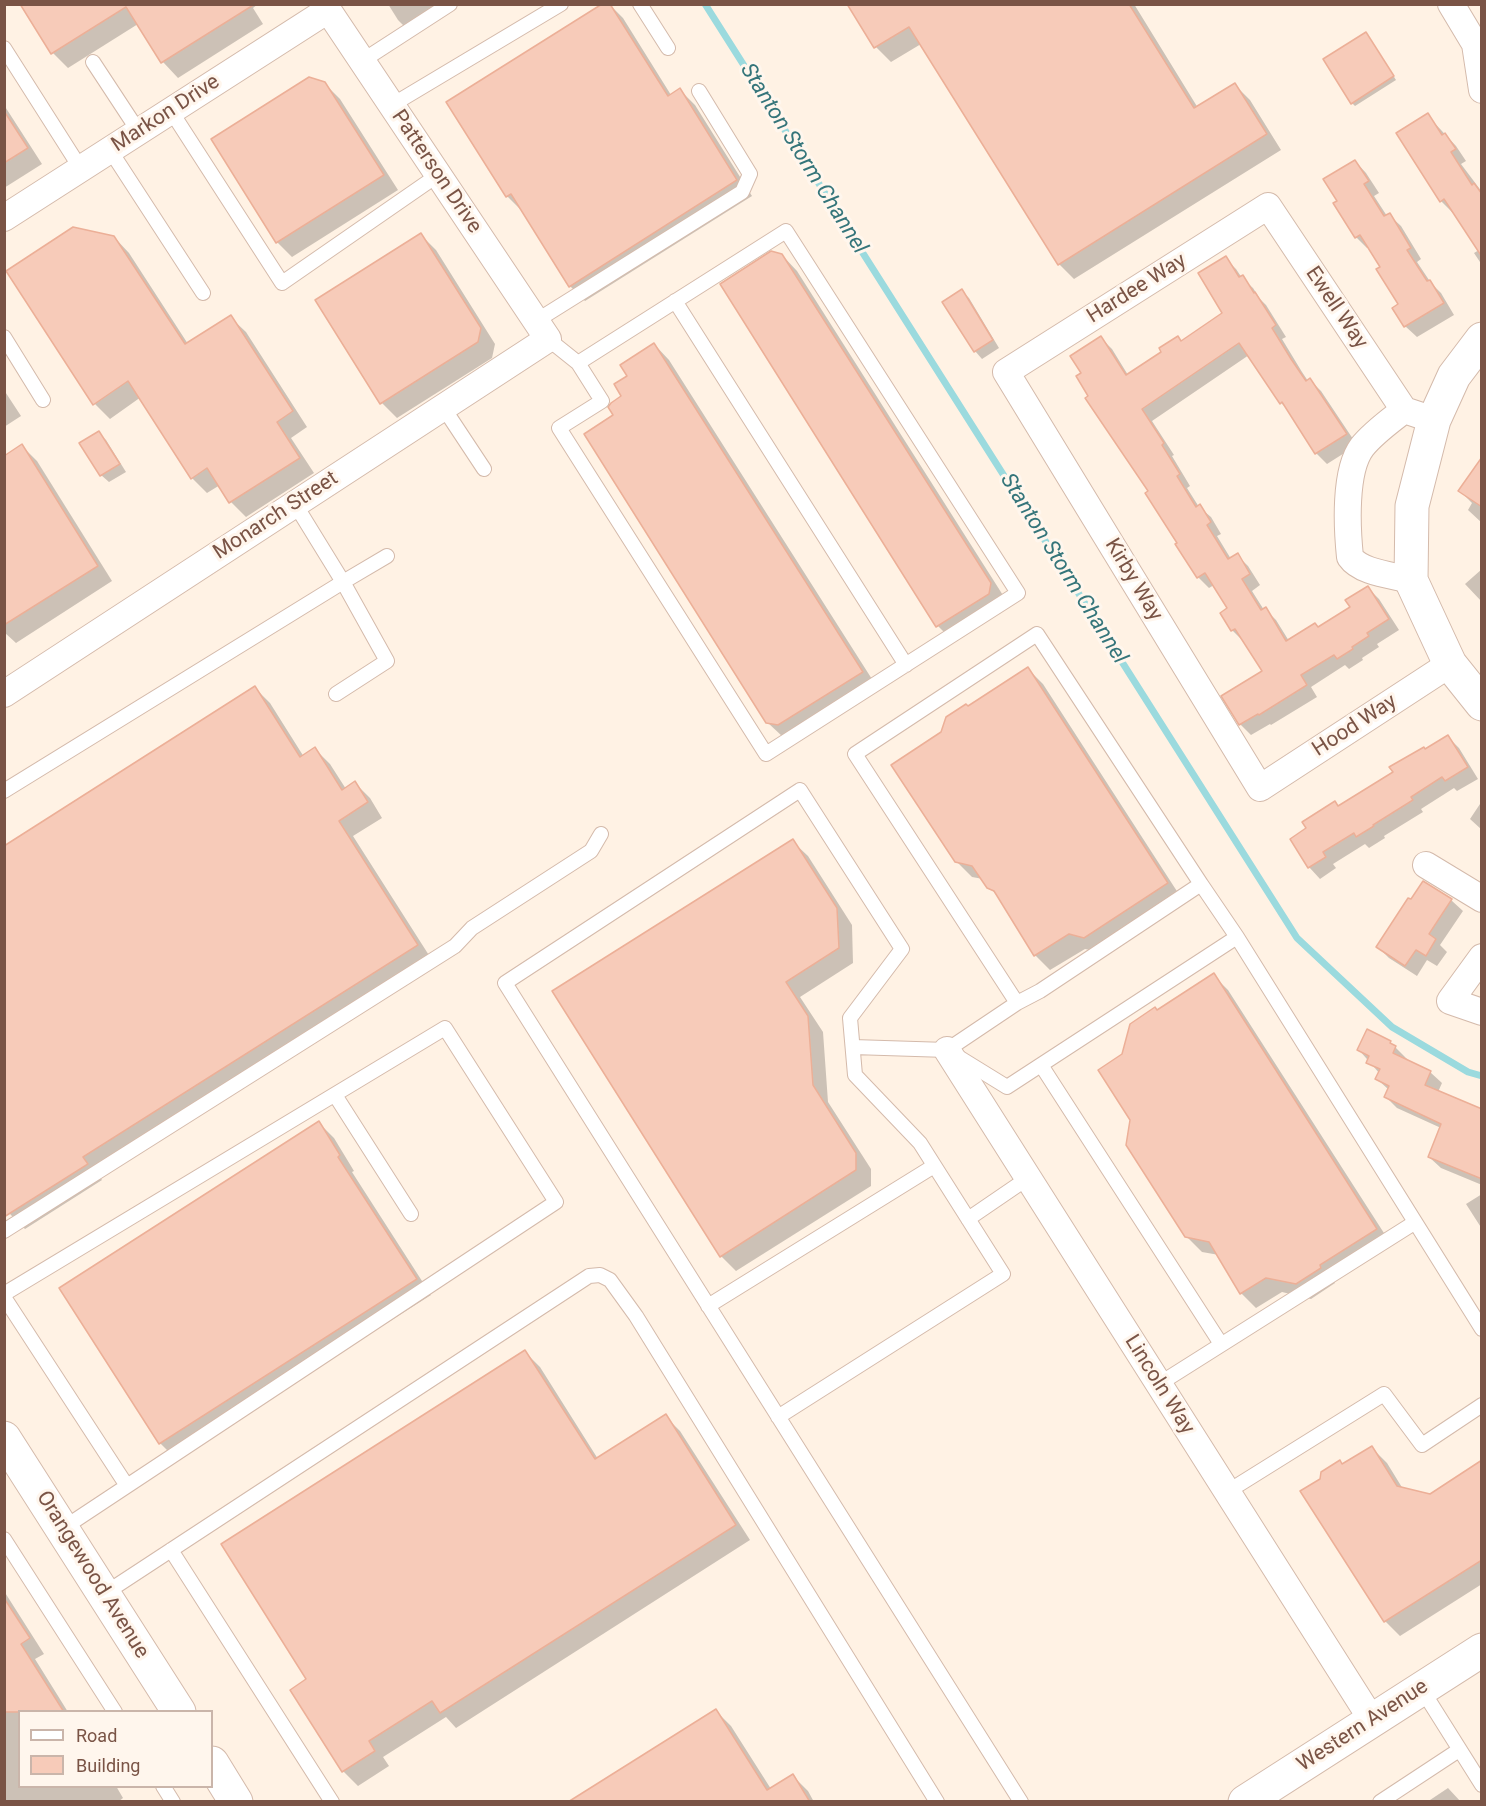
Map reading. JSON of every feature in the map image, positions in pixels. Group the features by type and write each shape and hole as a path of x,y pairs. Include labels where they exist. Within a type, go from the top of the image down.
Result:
{"street":[{"path":"1451,4 1478,42 1482,90"},
{"name":"Patterson Drive","path":"326,7 542,330"},
{"name":"Markon Drive","path":"4,218 171,111 326,7"},
{"name":"Hardee Way","path":"1006,372 1268,206"},
{"name":"Ewell Way","path":"1268,206 1419,415"},
{"name":"Monarch Street","path":"4,694 443,407 542,330"},
{"path":"1411,580 1365,569 1350,557 1347,519 1352,472 1362,447 1381,428 1419,415 1454,376 1482,339"},
{"name":"Kirby Way","path":"1006,372 1260,788"},
{"path":"1419,415 1412,506 1411,580 1450,664 1482,704"},
{"name":"Hood Way","path":"1260,788 1450,664"},
{"path":"1426,865 1482,899"},
{"path":"1482,957 1450,1001 1482,1012"},
{"name":"Lincoln Way","path":"947,1050 1372,1720"},
{"name":"Orangewood Avenue","path":"4,1438 177,1710"},
{"name":"Western Avenue","path":"1245,1802 1482,1650"}],"lane":[{"path":"362,61 450,4"},
{"path":"392,105 561,4"},
{"path":"640,4 668,48"},
{"path":"4,48 81,169"},
{"path":"93,62 138,132"},
{"path":"578,363 786,231 1018,593 766,754 559,428 602,401 578,363 542,330 742,192 750,174 699,91"},
{"path":"171,111 282,283 438,175"},
{"path":"110,150 203,293"},
{"path":"675,301 906,664"},
{"path":"4,337 43,400"},
{"path":"443,407 484,470"},
{"path":"295,504 343,582 387,661 336,694"},
{"path":"4,791 387,556"},
{"path":"1017,1003 855,754 1038,634 1237,937 1482,1329"},
{"path":"778,1417 1003,1274 920,1143 855,1075 850,1018 902,949 800,790 505,983 708,1306 778,1417 1021,1802"},
{"path":"4,1231 455,946 472,928 591,851 601,834"},
{"path":"947,1050 1201,884"},
{"path":"853,1047 947,1050 1007,1087 1237,937"},
{"path":"62,1529 127,1486 556,1202 445,1028 4,1295 127,1486"},
{"path":"1041,1065 1221,1344"},
{"path":"335,1095 411,1214"},
{"path":"708,1306 934,1166"},
{"path":"968,1219 1028,1178"},
{"path":"1159,1384 1414,1223"},
{"path":"104,1594 589,1276 600,1275 610,1280 636,1316 937,1802"},
{"path":"1227,1492 1384,1394 1422,1445 1482,1405"},
{"path":"4,1539 114,1710"},
{"path":"171,1550 332,1802"},
{"path":"1422,1688 1481,1784"},
{"path":"1380,1802 1459,1750"},
{"path":"164,1788 173,1802"}],"building":[{"path":"20,4 255,4 161,63 126,7 51,54"},
{"path":"602,4 610,4 668,96 680,88 737,180 569,287 511,194 506,197 446,102"},
{"path":"847,4 1129,4 1194,108 1235,83 1267,134 1058,265 909,27 874,48"},
{"path":"1366,32 1394,76 1351,104 1323,59"},
{"path":"309,77 325,82 384,175 276,243 211,139"},
{"path":"4,111 28,148 4,163"},
{"path":"1428,113 1442,135 1445,133 1456,149 1451,152 1472,185 1474,183 1482,194 1482,257 1444,199 1440,202 1396,133"},
{"path":"1355,160 1369,181 1364,184 1384,216 1390,213 1411,248 1407,250 1444,303 1404,327 1392,308 1398,304 1376,269 1380,267 1360,235 1355,238 1333,203 1337,201 1323,179"},
{"path":"73,227 114,236 185,344 231,315 293,411 277,422 300,458 229,503 207,468 191,479 128,381 93,405 6,271"},
{"path":"421,233 481,328 478,342 380,404 315,300"},
{"path":"771,251 782,254 991,583 989,594 936,627 720,284"},
{"path":"1226,256 1239,277 1243,275 1276,325 1272,328 1291,359 1306,381 1310,378 1347,434 1315,454 1282,402 1280,404 1239,343 1142,409 1164,443 1162,445 1180,474 1177,476 1196,507 1200,504 1211,522 1207,525 1228,559 1238,553 1250,574 1242,579 1261,610 1266,607 1286,641 1315,623 1318,627 1350,607 1345,600 1368,586 1389,619 1367,633 1369,636 1352,647 1353,649 1337,659 1334,655 1301,675 1307,685 1239,725 1221,696 1262,671 1235,629 1231,631 1220,613 1227,608 1205,573 1197,578 1145,493 1148,491 1085,398 1088,396 1076,376 1081,373 1070,356 1101,336 1126,375 1161,352 1159,348 1178,336 1181,341 1222,313 1198,273"},
{"path":"962,289 993,340 974,352 942,302"},
{"path":"654,343 863,672 778,725 766,723 584,434 613,415 608,407 621,396 614,384 627,376 620,365"},
{"path":"99,431 120,464 100,476 79,443"},
{"path":"22,444 98,566 4,625 4,456"},
{"path":"1482,457 1482,507 1458,491"},
{"path":"1028,667 1168,883 1084,938 1069,934 1034,956 994,891 987,888 972,866 955,862 891,765 941,732 946,717 966,704 968,706"},
{"path":"255,686 300,757 315,747 342,790 355,781 368,802 339,821 418,945 83,1157 88,1164 4,1217 4,846"},
{"path":"1448,735 1468,767 1445,781 1442,777 1411,797 1413,800 1374,826 1356,837 1354,833 1323,852 1326,857 1308,868 1290,839 1306,828 1302,822 1335,801 1338,806 1393,772 1389,767"},
{"path":"793,839 837,908 839,948 786,982 808,1016 813,1085 856,1153 856,1170 720,1257 552,991"},
{"path":"1423,881 1452,899 1429,934 1436,939 1426,956 1416,950 1405,966 1376,947 1408,898 1411,899"},
{"path":"1214,973 1377,1229 1320,1265 1321,1268 1296,1284 1266,1278 1240,1294 1209,1242 1185,1237 1126,1145 1130,1120 1098,1070 1122,1054 1130,1024 1155,1007 1157,1010"},
{"path":"1367,1029 1391,1041 1390,1043 1396,1046 1393,1053 1431,1071 1425,1085 1482,1109 1482,1179 1428,1157 1441,1124 1384,1097 1389,1086 1375,1079 1380,1069 1366,1063 1369,1056 1357,1050"},
{"path":"319,1121 340,1155 338,1157 417,1279 159,1444 59,1288"},
{"path":"525,1350 595,1459 666,1414 736,1525 440,1713 432,1701 369,1741 375,1751 342,1772 290,1690 306,1679 221,1544"},
{"path":"1372,1446 1397,1486 1430,1494 1482,1460 1482,1560 1384,1622 1300,1491 1320,1479 1321,1472 1340,1460 1342,1464"},
{"path":"4,1598 30,1638 21,1644 63,1710 4,1712"},
{"path":"716,1709 767,1790 793,1774 810,1802 568,1802"}],"waterway":[{"name":"Stanton Storm Channel","path":"705,4 1297,938 1392,1027 1468,1072 1482,1076"}]}
